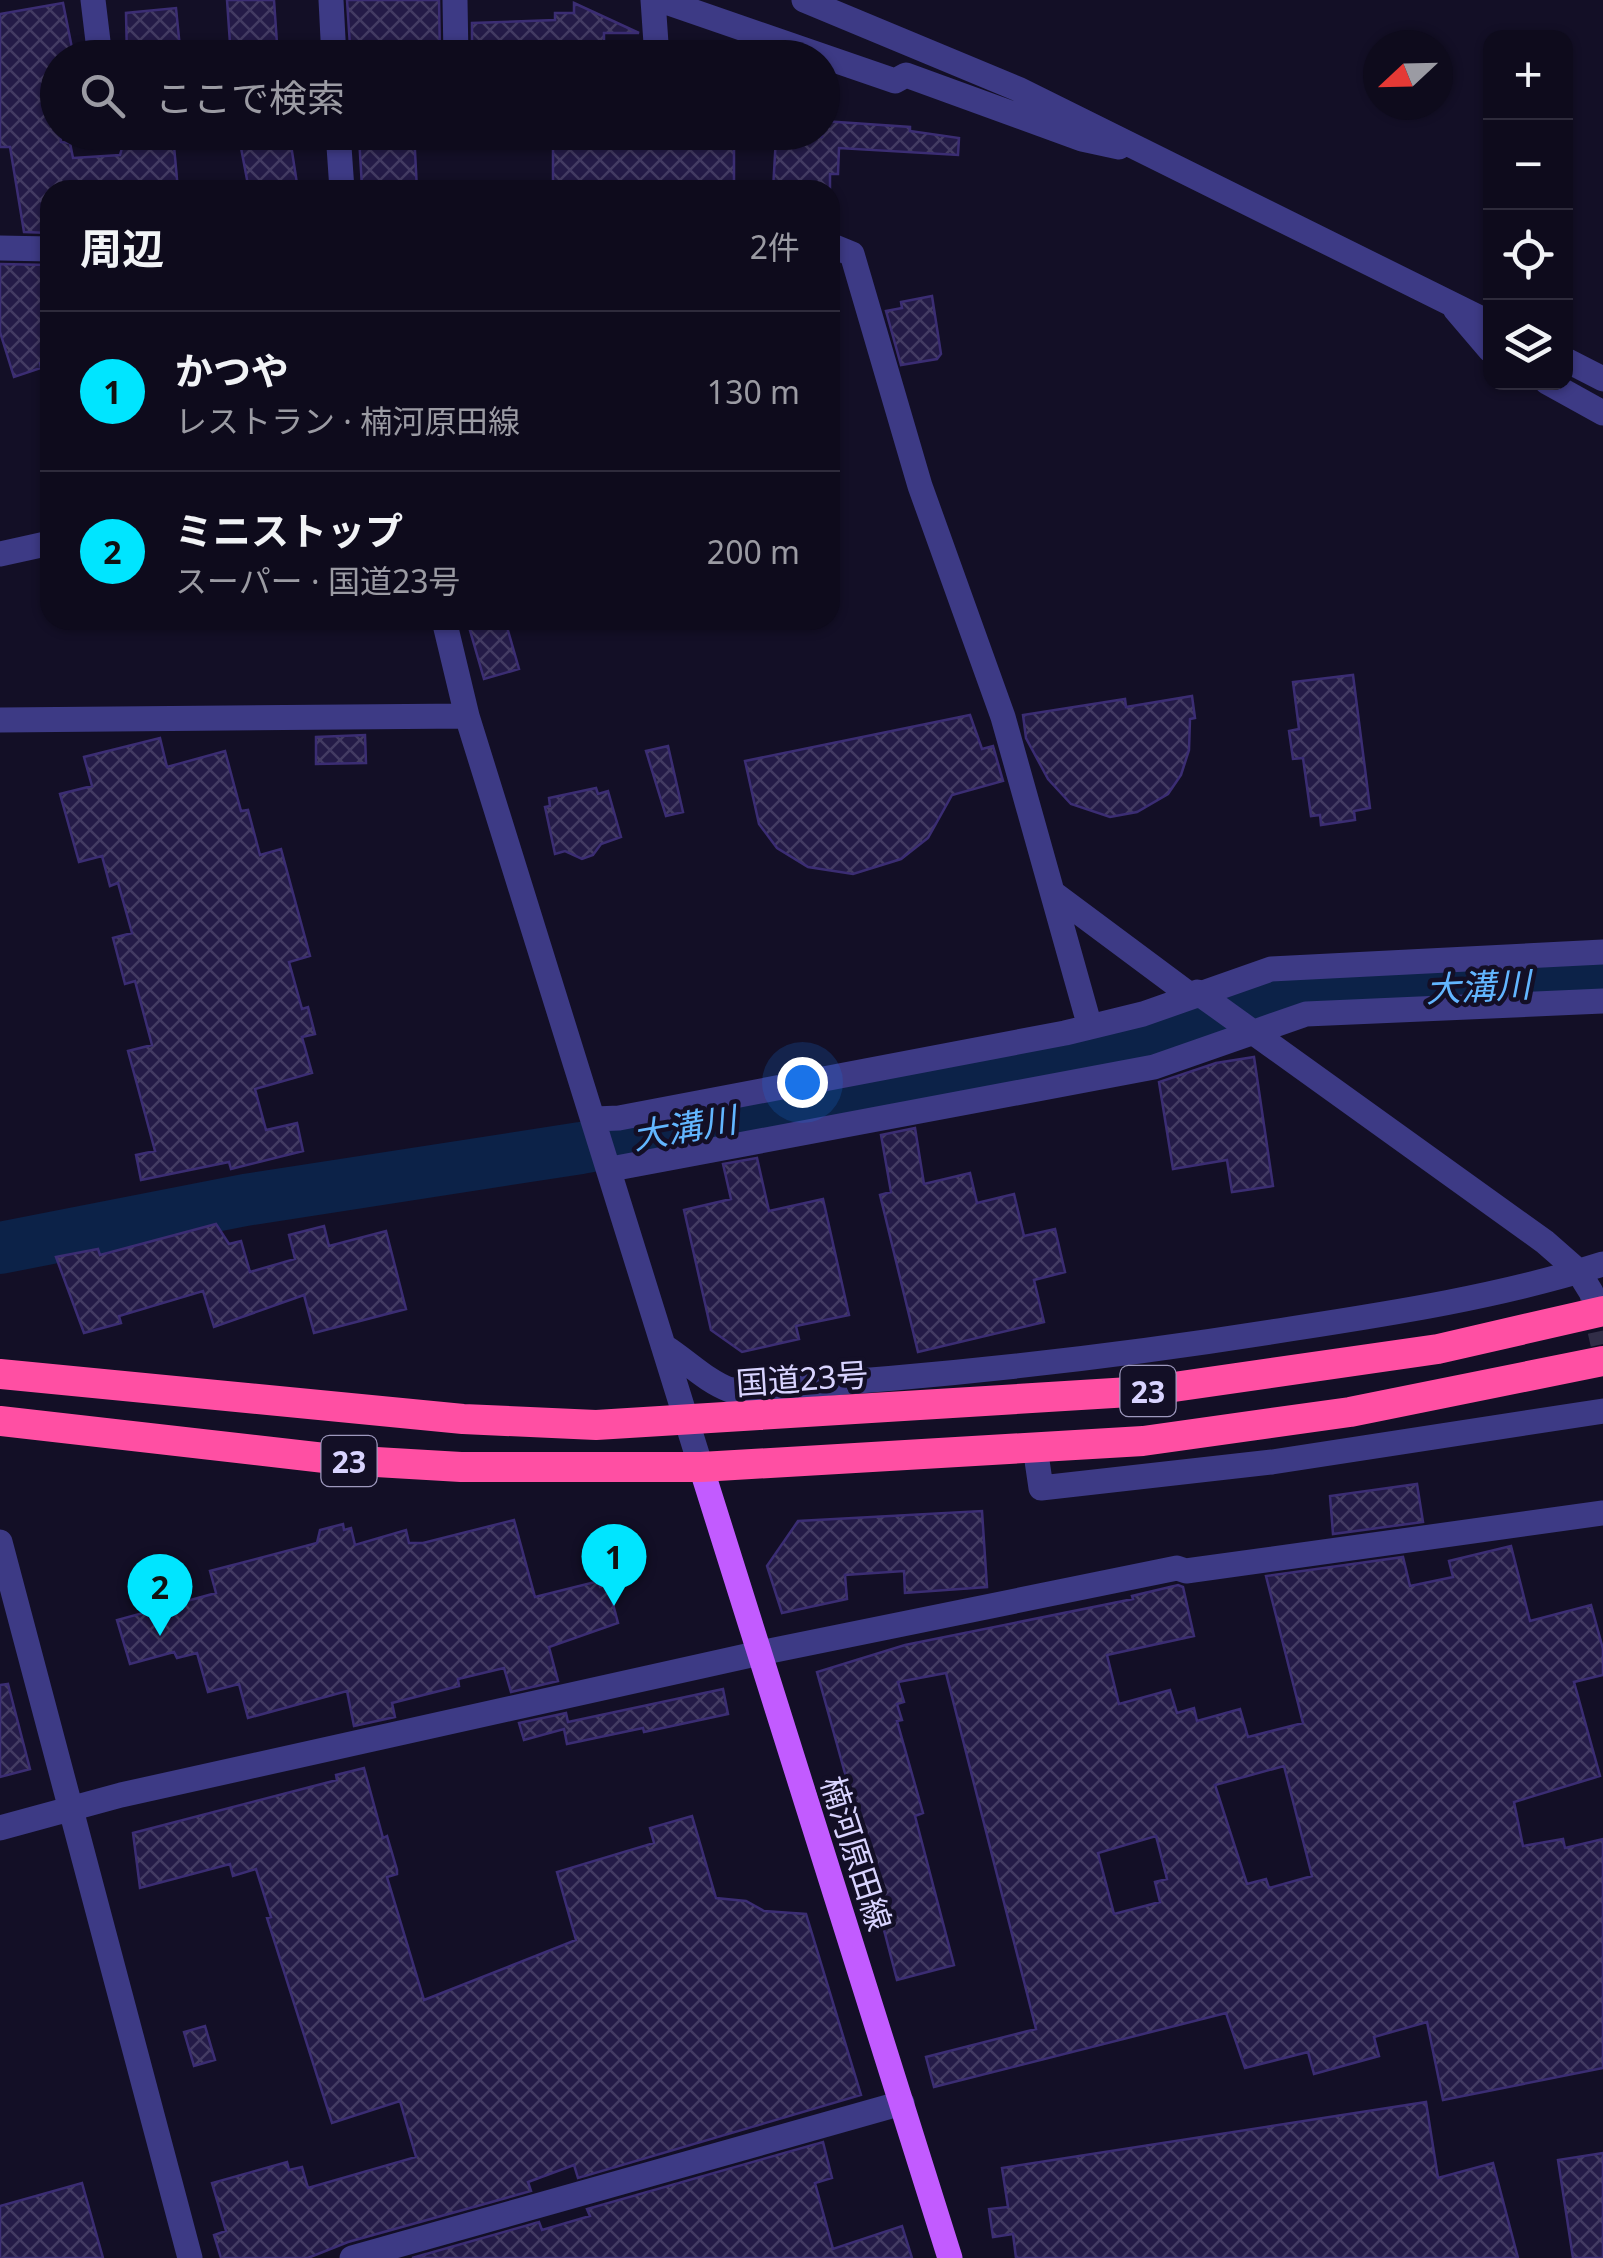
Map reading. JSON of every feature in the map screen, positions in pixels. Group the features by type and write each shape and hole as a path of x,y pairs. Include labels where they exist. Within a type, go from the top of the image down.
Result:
{"highway":[{"name":"国道23号","path":"0,1374 463,1419 596,1425 687,1421 1146,1391 1253,1379 1438,1349 1594,1285"},
{"name":"23","path":"0,1421 342,1460 461,1467 701,1467 1143,1441 1350,1412 1603,1360"}],"main road":[{"name":"楠河原田線","path":"701,1467 950,2258"}],"street":[{"path":"93,0 98,40"},
{"path":"332,0 333,40"},
{"path":"456,0 456,40"},
{"path":"635,0 653,0 773,40"},
{"path":"653,0 656,40"},
{"path":"804,0 1018,89 1163,157 1483,319"},
{"path":"840,62 896,81 906,75 1082,140 1163,157"},
{"path":"339,150 341,180"},
{"path":"0,248 40,250"},
{"path":"840,249 852,254 920,486 1003,717 1090,1027"},
{"path":"1449,302 1483,342"},
{"path":"1573,364 1603,379"},
{"path":"1561,390 1603,413"},
{"path":"0,554 40,545"},
{"path":"447,630 464,688 467,716 701,1467"},
{"path":"0,720 467,716"},
{"path":"1053,893 1545,1242 1594,1285"},
{"path":"596,1122 1090,1027 1143,1014 1246,975 1295,966 1603,952"},
{"path":"610,1165 1094,1080 1186,1059 1306,1014 1603,1002"},
{"path":"664,1347 698,1367 712,1383 730,1390 970,1373 1157,1350 1594,1285"},
{"path":"1035,1447 1040,1488 1052,1488 1272,1462 1603,1411"},
{"path":"0,1828 71,1808 760,1653 1177,1568 1186,1571 1603,1513"},
{"path":"0,1542 190,2258"},
{"path":"352,2258 902,2103"}],"building":[{"path":"227,0 274,0 277,40 230,40"},
{"path":"347,0 439,0 440,40 350,40"},
{"path":"63,3 70,40 40,40 40,150 71,150 73,158 120,155 121,150 174,150 177,180 40,180 40,233 24,232 10,147 0,147 0,14"},
{"path":"574,3 639,33 604,33 604,40 472,40 472,23 555,20 555,13 574,13"},
{"path":"176,8 179,40 127,40 126,13"},
{"path":"840,122 910,127 910,131 959,138 958,155 840,148"},
{"path":"241,150 292,150 296,180 247,180"},
{"path":"360,150 415,150 416,180 362,180"},
{"path":"553,150 734,150 734,180 553,180"},
{"path":"775,150 839,150 838,174 830,174 830,180 774,180"},
{"path":"0,264 40,265 40,368 14,377 0,332"},
{"path":"932,296 941,354 937,359 901,365 886,311 902,308 901,302"},
{"path":"470,630 508,630 519,669 484,679"},
{"path":"1353,675 1370,808 1354,811 1355,820 1321,825 1320,815 1311,816 1303,758 1293,759 1289,731 1299,729 1293,682"},
{"path":"1192,696 1195,718 1190,719 1189,750 1181,775 1168,794 1137,812 1110,817 1071,804 1048,779 1026,738 1023,715 1125,699 1126,707"},
{"path":"970,715 982,749 993,746 1003,781 952,795 928,838 901,859 853,874 808,867 777,848 759,824 745,761"},
{"path":"365,735 366,763 316,764 316,737"},
{"path":"160,738 167,767 225,751 241,811 248,810 260,855 281,849 310,956 289,962 302,1009 308,1007 315,1034 302,1037 312,1073 255,1089 266,1130 297,1123 303,1151 231,1169 229,1162 141,1180 136,1155 155,1151 128,1051 152,1045 135,981 125,984 113,938 132,933 118,883 110,886 102,856 79,862 60,794 92,786 84,757"},
{"path":"668,746 683,812 666,816 646,751"},
{"path":"596,788 598,794 608,791 621,837 601,844 593,855 582,859 565,851 555,854 545,807 550,806 549,798"},
{"path":"1254,1057 1273,1186 1232,1192 1227,1160 1173,1169 1159,1082 1216,1063"},
{"path":"915,1128 924,1184 970,1173 977,1203 1014,1194 1024,1236 1055,1229 1065,1272 1034,1280 1044,1322 918,1352 880,1195 891,1192 881,1135"},
{"path":"757,1158 769,1211 823,1199 849,1315 796,1326 799,1339 742,1352 711,1330 684,1210 731,1199 723,1164"},
{"path":"216,1224 229,1244 241,1241 250,1272 295,1259 289,1235 324,1226 329,1246 386,1231 406,1309 314,1333 304,1295 214,1327 203,1291 119,1316 121,1323 84,1333 56,1257 98,1249 100,1255"},
{"path":"1417,1484 1423,1522 1333,1534 1330,1496"},
{"path":"982,1511 987,1587 905,1593 904,1571 845,1575 847,1599 782,1613 767,1566 798,1521"},
{"path":"514,1520 535,1597 599,1581 600,1587 608,1585 618,1623 549,1647 558,1681 511,1692 504,1668 458,1679 459,1686 392,1703 395,1717 354,1726 347,1691 248,1718 239,1684 208,1692 197,1653 177,1658 174,1652 130,1664 117,1620 216,1593 210,1571 317,1543 320,1530 343,1524 344,1530 351,1528 355,1545 406,1530 409,1543 423,1543"},
{"path":"1511,1546 1530,1621 1591,1605 1603,1649 1603,1675 1574,1682 1600,1776 1514,1802 1523,1846 1563,1839 1565,1848 1603,1839 1603,2068 1443,2100 1427,2022 1374,2037 1379,2056 1314,2074 1308,2052 1245,2068 1226,2013 934,2087 926,2057 1036,2029 946,1673 898,1682 904,1702 897,1704 902,1720 897,1721 923,1813 915,1816 954,1965 897,1980 851,1803 841,1805 835,1780 846,1777 817,1672 905,1645 1133,1599 1132,1596 1178,1585 1183,1587 1194,1636 1107,1655 1119,1704 1170,1690 1177,1713 1194,1708 1197,1721 1240,1709 1248,1737 1303,1723 1266,1576 1403,1557 1410,1586 1453,1577 1449,1561","holes":["1284,1766 1312,1876 1269,1888 1266,1879 1247,1884 1215,1785","1156,1836 1167,1879 1155,1882 1160,1902 1114,1914 1098,1853"]},
{"path":"8,1684 30,1769 0,1777 0,1685"},
{"path":"723,1689 728,1714 644,1732 643,1728 567,1744 564,1729 524,1740 519,1723 566,1713 568,1722"},
{"path":"364,1768 383,1838 387,1836 397,1870 397,1874 387,1877 424,2000 576,1940 557,1872 654,1843 650,1828 692,1816 716,1898 746,1901 764,1911 806,1914 861,2095 578,2178 574,2165 528,2182 531,2191 348,2242 308,2258 221,2258 214,2235 226,2231 212,2183 287,2162 289,2170 302,2167 308,2188 416,2157 400,2101 332,2123 267,1918 271,1917 256,1869 233,1876 230,1864 140,1888 133,1833 337,1780 336,1775"},
{"path":"205,2026 215,2060 194,2066 184,2032"},
{"path":"1426,2102 1438,2178 1493,2163 1518,2258 1016,2258 1013,2234 993,2237 989,2209 1008,2207 1002,2168"},
{"path":"823,2142 832,2178 815,2183 833,2249 902,2226 912,2258 412,2258 539,2222 542,2230 590,2216 587,2209"},
{"path":"1603,2153 1603,2258 1573,2258 1558,2160"},
{"path":"82,2183 103,2258 0,2258 0,2206"}],"waterway":[{"name":"大溝川","path":"0,1248 245,1200 581,1148 1139,1047 1209,1026 1275,997 1603,979"}],"tunnel":[{"path":"1592,1295 1603,1344"}],"place":[{"name":"かつや","path":"614,1606"},
{"name":"ミニストップ","path":"160,1636"}]}
